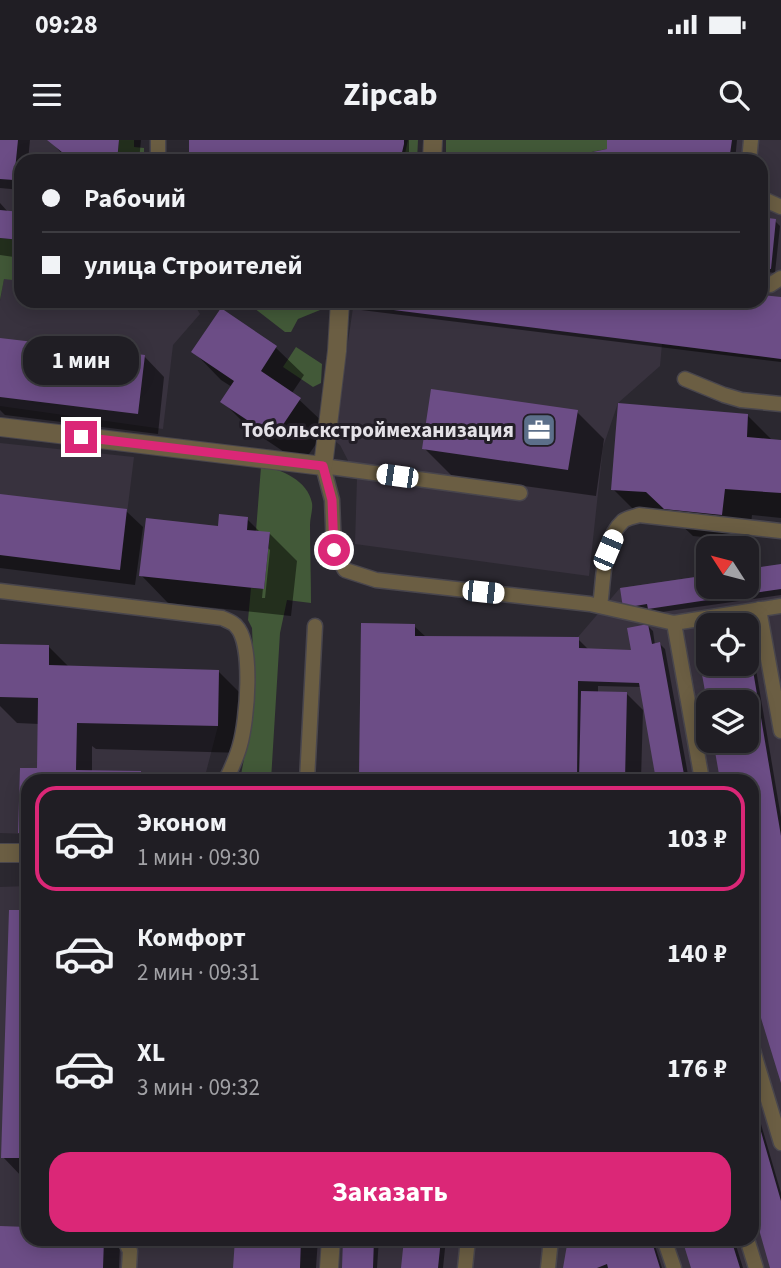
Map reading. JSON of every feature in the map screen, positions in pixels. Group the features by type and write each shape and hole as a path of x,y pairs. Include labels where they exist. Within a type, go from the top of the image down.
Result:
{"street":[{"path":"0,427 323,466 340,308"},
{"path":"0,853 21,853"},
{"path":"329,1268 331,1246"}],"lane":[{"path":"685,379 732,398 781,404"},
{"path":"520,493 323,466 332,500 334,550 345,570 376,580 600,606 674,623 781,606"},
{"path":"600,606 608,550 615,532 625,520 639,515 781,531"},
{"path":"0,591 222,618 235,625 244,638 246,654 244,726 240,747 229,774"},
{"path":"759,609 781,730"},
{"path":"674,623 701,774"},
{"path":"307,774 315,626"},
{"path":"759,1069 781,1143"},
{"path":"128,1246 130,1251 129,1268"},
{"path":"465,1268 467,1246"},
{"path":"548,1268 550,1246"},
{"path":"666,1246 674,1268"},
{"path":"749,1246 755,1268"}],"shaded area":[{"path":"0,140 119,140 118,154 14,154 14,239 0,238"},
{"path":"607,140 781,140 781,359 662,344 660,366 618,403 603,447 589,576 355,544 357,478 336,442 335,430 353,308 768,308 768,154 581,154 607,149"},
{"path":"4,278 14,280 14,308 196,308 200,314 173,345 163,429 0,406 0,301"},
{"path":"0,443 134,457 120,570 0,555"},
{"path":"781,564 781,1268 0,1268 0,887 21,886 21,1246 759,1246 759,774 359,774 361,623 415,624 415,636 578,637 620,588 696,577 696,599 759,599 760,578"},
{"path":"0,697 67,699 67,722 218,726 206,774 21,774 21,834 0,833"}],"green space":[{"path":"119,140 134,140 134,147 144,148 144,154 118,154"},
{"path":"408,140 418,140 417,154 405,154"},
{"path":"446,140 607,140 607,149 581,154 446,154"},
{"path":"0,238 14,239 14,280 4,279 0,300"},
{"path":"254,308 325,308 298,319 291,332 285,332"},
{"path":"296,347 322,364 321,383 313,387 283,367"},
{"path":"261,467 285,473 305,488 312,506 311,603 287,600 280,633 271,774 241,774 247,743 253,652 252,628 248,620 251,588 264,589 270,533 256,531"}],"building":[{"path":"0,140 18,140 17,154 14,154 14,180 0,179"},
{"path":"47,140 119,140 118,154 64,154"},
{"path":"189,140 404,140 402,154 189,154"},
{"path":"607,140 732,140 730,154 584,154 607,149"},
{"path":"0,210 14,211 14,239 0,238"},
{"path":"768,218 776,219 771,269 768,269"},
{"path":"768,296 781,297 781,359 378,308 768,308"},
{"path":"221,308 277,346 261,371 301,398 274,438 220,402 234,381 191,352"},
{"path":"0,338 145,355 138,414 0,397"},
{"path":"431,389 578,410 568,470 422,449"},
{"path":"618,403 748,414 747,437 781,440 781,493 725,489 722,515 664,509 646,492 611,490"},
{"path":"0,494 127,509 120,570 0,555"},
{"path":"219,514 248,517 247,530 270,532 264,589 139,576 146,518 218,526"},
{"path":"781,564 781,589 760,592 760,567"},
{"path":"696,577 696,599 714,599 648,609 647,604 623,608 620,588"},
{"path":"361,623 415,624 415,636 579,637 579,648 631,650 627,628 648,624 652,644 660,642 684,774 655,774 639,683 578,681 577,774 359,774"},
{"path":"0,644 49,645 49,665 219,670 218,726 77,723 76,770 141,771 141,774 21,774 21,833 18,833 20,768 37,768 38,698 0,697"},
{"path":"702,676 754,676 756,690 705,690"},
{"path":"581,691 627,692 625,774 579,774"},
{"path":"759,706 781,836 781,1083 759,1007 759,774 719,774 715,753 759,753"},
{"path":"9,910 21,910 21,1158 1,1158"},
{"path":"759,1125 781,1201 781,1268 770,1268 759,1230"},
{"path":"0,1226 21,1227 21,1246 104,1246 103,1268 0,1268"},
{"path":"235,1246 301,1246 300,1268 233,1268"},
{"path":"343,1246 374,1246 373,1268 342,1268"},
{"path":"403,1246 440,1246 438,1268 401,1268"},
{"path":"567,1246 653,1246 660,1268 608,1268 607,1264 597,1268 563,1268"},
{"path":"684,1246 733,1246 740,1268 691,1268"}],"place":[{"name":"Тобольскстроймеханизация","path":"539,430"}],"route":[{"path":"81,437 323,466 332,500 334,550"}]}
